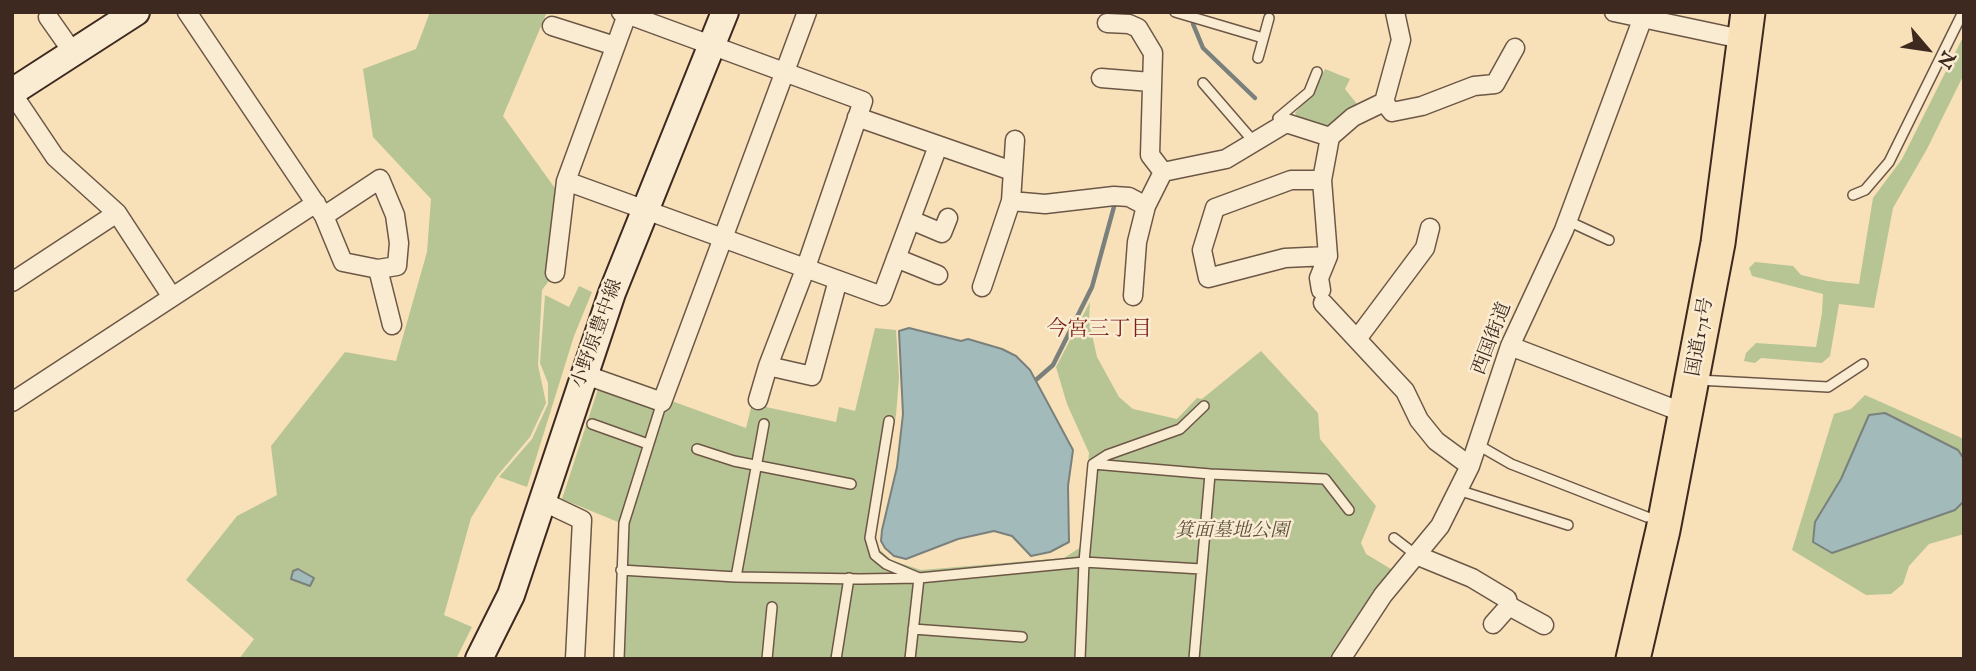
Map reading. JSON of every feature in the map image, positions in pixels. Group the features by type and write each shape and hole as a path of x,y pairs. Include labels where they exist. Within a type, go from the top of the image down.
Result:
{"highway":[{"name":"国道171号","path":"1633,659 1687,415 1718,243 1747,26"}],"street":[{"path":"136,12 12,93 55,157 117,213 172,297"},
{"path":"12,402 172,297 320,209 380,179 395,215 399,243 397,266 378,269 343,262 320,209 187,12"},
{"name":"小野原豊中線","path":"479,659 511,595 583,374 725,12"},
{"path":"583,374 662,402 726,238 807,12"},
{"path":"1395,12 1401,40 1384,102 1353,117 1330,137 1322,180 1328,256 1319,278 1322,296 1356,339 1405,391 1419,420 1436,441 1470,466"},
{"path":"1614,12 1747,26"},
{"path":"555,273 566,181 625,13 863,101 758,400"},
{"name":"西国街道","path":"1341,659 1383,595 1440,526 1470,466 1510,346 1568,221 1644,16"},
{"path":"48,17 74,54"},
{"path":"1107,23 1129,24 1140,20 1153,53 1150,155 1163,172"},
{"path":"552,26 615,46"},
{"path":"1384,102 1392,112 1422,106 1474,86 1495,83 1515,48"},
{"path":"1101,78 1152,82"},
{"path":"857,117 1012,171"},
{"path":"1163,172 1226,159 1286,123 1330,137"},
{"path":"982,288 1011,201 1015,140"},
{"path":"566,181 881,296 938,146"},
{"path":"1133,296 1138,242 1146,206 1163,172"},
{"path":"1322,180 1291,180 1215,208 1202,250 1208,278 1285,258 1328,256"},
{"path":"1011,201 1045,204 1114,196 1129,197 1146,206"},
{"path":"12,282 117,213"},
{"path":"911,220 942,233 948,218"},
{"path":"1356,339 1425,248 1430,228"},
{"path":"896,258 938,275"},
{"path":"378,269 392,325"},
{"path":"768,366 812,376 838,280"},
{"path":"1510,346 1687,415"},
{"path":"542,501 582,520 575,659"},
{"path":"1416,555 1472,578 1507,599 1509,606 1544,625"},
{"path":"1493,624 1509,606"}],"lane":[{"path":"1175,12 1263,38"},
{"path":"1853,195 1865,190 1889,162 1963,12"},
{"path":"1258,58 1269,18"},
{"path":"1286,123 1278,118 1309,92 1317,72"},
{"path":"1203,83 1254,142"},
{"path":"1568,221 1609,240"},
{"path":"1693,379 1828,387 1863,364"},
{"path":"619,659 624,523 662,402"},
{"path":"1080,659 1084,562 1094,464 1107,455 1180,429 1204,406"},
{"path":"889,421 870,538 875,555 886,564 919,578"},
{"path":"592,424 648,444"},
{"path":"736,577 764,424"},
{"path":"1478,445 1511,464 1647,517"},
{"path":"697,449 756,466 851,484"},
{"path":"1094,464 1210,474 1325,478 1349,510"},
{"path":"1194,659 1210,474"},
{"path":"1458,490 1568,525"},
{"path":"1394,538 1416,555"},
{"path":"621,570 736,577 849,579 919,578 1084,562 1201,569"},
{"path":"910,659 919,578"},
{"path":"836,659 849,579"},
{"path":"767,659 772,607"},
{"path":"913,629 1022,637"}],"green space":[{"path":"430,12 547,12 503,116 562,198 555,273 542,290 538,365 546,403 530,437 497,476 471,518 444,615 472,627 456,659 239,659 254,639 186,580 237,516 277,495 271,446 345,352 396,361 427,252 431,199 373,137 363,69 416,49"},
{"path":"1964,35 1964,74 1927,149 1893,208 1874,308 1839,304 1830,356 1822,363 1761,358 1755,363 1744,361 1746,353 1756,343 1816,347 1822,313 1823,294 1752,276 1749,268 1755,262 1793,266 1801,275 1859,284 1873,198 1902,159"},
{"path":"1325,69 1350,79 1345,89 1357,104 1328,127 1298,119 1295,113 1314,91"},
{"path":"579,286 592,292 574,336 527,487 499,477 532,439 548,404 548,383 540,363 545,295 569,307"},
{"name":"箕面墓地公園","path":"1090,302 1089,321 1097,357 1119,397 1133,409 1177,419 1197,398 1202,399 1261,351 1318,413 1320,439 1376,506 1361,543 1366,554 1396,572 1332,659 617,659 618,522 562,499 599,386 666,410 669,400 746,428 752,404 836,422 839,407 855,411 875,328 896,330 899,378 896,415 875,540 879,549 891,560 921,570 1064,558 1081,547 1089,453 1067,404 1056,367"},
{"path":"1865,395 1964,439 1964,534 1929,544 1909,566 1903,584 1891,594 1866,595 1792,550 1834,414 1851,409"}],"water":[{"path":"909,328 961,341 968,339 1002,349 1016,356 1030,370 1073,450 1068,486 1069,542 1050,552 1031,556 1012,536 994,531 958,539 906,559 894,556 885,548 881,541 882,530 897,467 903,414 899,331"},
{"path":"1885,413 1958,450 1964,459 1963,502 1955,510 1832,553 1813,542 1815,522 1841,479 1869,415"},
{"path":"298,569 314,578 310,586 291,579 293,571"}],"waterway":[{"path":"1193,24 1203,48 1255,98"},
{"path":"1037,379 1053,365 1092,287 1115,203"}],"district":[{"name":"今宮三丁目","path":"1099,331"}]}
